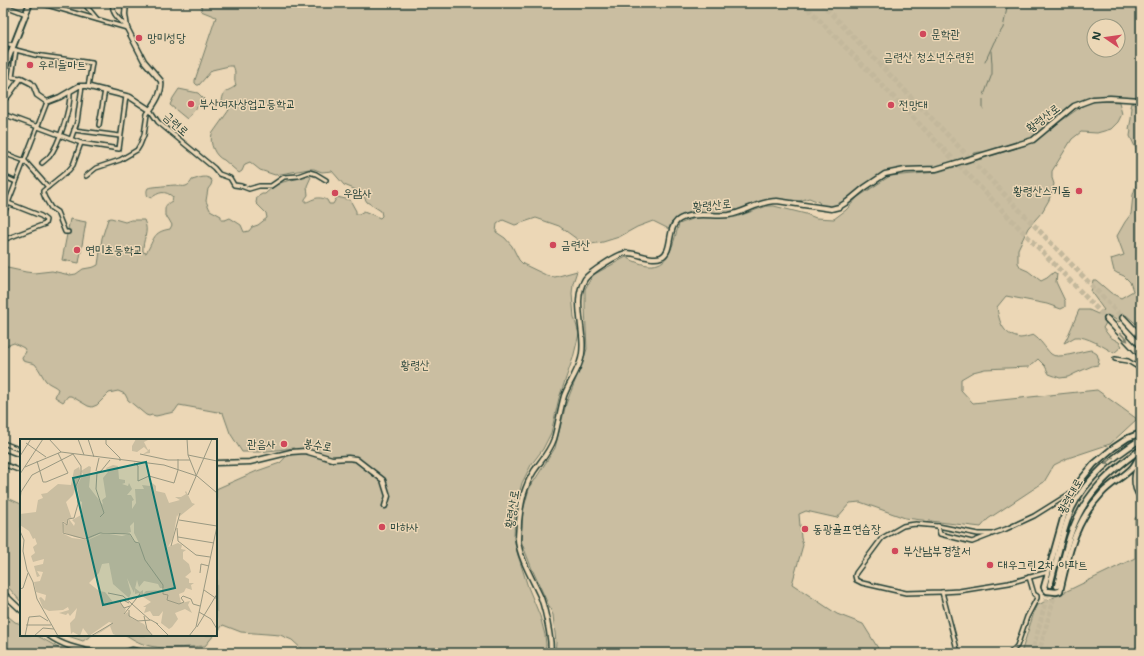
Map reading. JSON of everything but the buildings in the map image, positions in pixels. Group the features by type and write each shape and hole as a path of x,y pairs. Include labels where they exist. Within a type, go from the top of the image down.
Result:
{"highway":[{"path":"1123,318 1141,337"},
{"path":"1106,319 1141,355"},
{"path":"1141,460 1135,480 1136,490 1141,497"}],"main road":[{"path":"3,72 14,48 30,3"},
{"path":"1141,433 1128,438 1094,464 1086,472 1074,490 1066,508 1044,586 1045,589 1051,592 1060,591 1073,540 1084,515 1106,488 1132,468 1141,454"},
{"path":"1128,438 1132,439 1130,446"},
{"name":"황령대로","path":"1050,585 1067,523 1073,506 1079,496 1092,478 1103,467 1141,439"},
{"name":"황령대로","path":"1057,586 1072,529 1082,509 1109,474 1141,449"},
{"path":"1125,461 1130,461 1132,468"}],"street":[{"path":"40,3 127,28"},
{"path":"86,3 87,7 97,19"},
{"path":"113,3 112,9 114,14 127,28"},
{"path":"86,176 96,168 120,160 137,150 144,135 147,114 155,104 162,85 161,81 144,61 127,28 124,14 126,3"},
{"path":"3,5 26,14"},
{"path":"3,43 35,54 92,62 88,87"},
{"path":"14,48 12,77 21,78 31,83 37,95 47,102"},
{"path":"3,100 8,96 21,78"},
{"path":"3,216 47,102 82,86"},
{"path":"71,139 77,122 82,86"},
{"name":"금련로","path":"82,86 126,96 150,110 158,122 214,168 219,174 230,178 234,186 241,186 249,189 259,186 271,186 284,177 298,176 309,172 326,180"},
{"path":"99,125 105,90"},
{"path":"42,163 54,150 66,120 70,92"},
{"path":"3,114 81,143 118,149 126,96"},
{"name":"황령산로","path":"550,653 551,647 547,617 520,548 518,533 521,502 526,485 547,452 553,439 565,394 580,361 582,350 580,294 586,278 620,255 627,253 660,258 666,254 672,229 681,219 692,216 728,215 770,201 831,209 839,207 885,174 905,170 936,169 1033,140 1074,106 1093,99 1110,98 1141,100"},
{"path":"74,130 120,136"},
{"path":"68,232 66,232 57,212 51,208 43,194 43,191 65,174 73,165 81,143"},
{"path":"3,153 24,161 48,187"},
{"path":"3,176 16,182"},
{"path":"3,201 41,216 46,220 45,224 3,240"},
{"path":"1115,359 1128,361 1141,369"},
{"path":"3,443 20,450"},
{"path":"3,448 20,455"},
{"name":"봉수로","path":"217,463 250,462 291,452 305,451 332,459 356,459 383,480 388,496 386,506"},
{"path":"3,464 20,471"},
{"path":"938,526 940,534 972,542 1034,516 1074,490"},
{"path":"992,534 978,534 938,526 908,524 886,535 879,542 856,573 856,580 862,583 900,592 942,592 959,591 1009,583 1048,572"},
{"path":"1010,653 1017,646 1027,617 1037,598 1034,594 1029,578"},
{"path":"942,592 958,653"},
{"path":"3,594 20,609"},
{"path":"50,636 71,647 96,653"},
{"path":"123,653 132,650 149,653"}],"green space":[{"name":"황령산","path":"202,3 1141,3 1141,99 1112,96 1098,97 1075,105 1033,138 986,153 976,152 968,158 937,167 891,172 839,205 829,207 820,205 819,202 809,198 796,202 771,199 729,213 702,213 693,211 679,216 671,223 669,229 653,221 637,227 619,237 591,244 581,242 559,226 536,218 515,225 503,220 497,224 496,232 505,238 512,246 519,260 523,264 548,276 555,277 577,271 573,283 572,294 574,317 579,334 573,358 559,398 551,433 543,449 531,465 522,483 515,509 514,538 528,587 540,616 545,635 546,645 544,653 306,653 292,640 280,635 241,632 223,625 217,632 217,489 257,471 280,463 294,448 259,452 242,452 230,433 223,413 179,405 174,412 149,416 128,400 125,394 118,391 109,393 97,405 92,407 71,396 68,396 63,402 55,397 58,389 46,381 35,364 23,361 22,357 26,352 24,348 14,343 3,347 3,267 34,273 52,271 70,275 76,274 83,269 94,267 98,265 102,238 108,219 111,218 125,222 131,220 144,220 146,232 143,252 146,253 157,234 164,230 170,229 172,225 165,216 165,211 166,205 172,201 173,197 167,193 162,193 151,198 148,197 148,188 174,185 187,186 192,180 203,177 208,178 212,181 208,189 206,201 210,210 221,216 221,220 230,218 241,225 244,232 249,231 252,227 258,225 267,218 266,213 256,203 257,197 265,194 275,185 308,176 311,177 307,186 308,195 305,202 320,198 327,200 329,204 333,204 337,197 350,200 356,214 364,211 380,218 382,216 381,211 367,202 362,194 344,185 332,171 322,172 309,169 275,175 260,170 250,162 245,164 242,171 239,173 215,153 211,141 212,134 229,110 222,102 225,92 236,85 233,66 212,70 199,85 195,83 216,17 201,11"},
{"path":"179,89 198,93 204,99 187,119 170,105"},
{"path":"1097,101 1119,102 1122,114 1118,122 1111,129 1097,133 1081,132 1072,139 1052,171 1054,184 1049,200 1042,212 1028,228 1018,249 1018,263 1021,268 1028,271 1041,281 1054,272 1057,274 1056,282 1065,301 1065,307 1061,309 1047,304 1006,296 997,307 1001,323 1010,334 1020,338 1033,335 1054,356 1064,356 1091,350 1097,354 1099,360 1098,365 1092,366 1068,377 1060,378 1049,374 1045,366 1038,359 1029,367 985,369 973,372 961,379 961,390 973,403 1097,390 1137,419 1110,444 1068,458 1054,465 1044,482 988,519 981,527 905,518 860,502 850,503 837,518 806,511 799,514 803,545 792,584 837,614 863,624 881,653 555,653 556,642 553,615 521,541 523,511 529,489 555,448 566,404 587,349 585,289 593,275 626,257 642,264 658,264 667,257 671,251 679,224 698,217 736,217 767,206 774,206 816,218 834,219 846,210 858,197 890,176 938,172 1027,145 1085,104"},
{"path":"1131,103 1141,106 1141,299 1138,312 1141,317 1141,328 1126,315 1119,322 1110,316 1103,328 1110,337 1119,342 1122,346 1114,353 1095,342 1079,337 1075,337 1064,343 1079,310 1089,310 1098,314 1104,310 1091,292 1093,280 1096,280 1111,293 1121,298 1133,291 1130,282 1124,276 1114,271 1111,259 1124,255 1117,236 1131,214 1133,195 1136,185 1136,149 1130,136 1131,130 1129,129 1132,107 1130,107"},
{"path":"70,219 86,222 79,263 62,260"},
{"path":"3,496 20,504 20,601 9,588 3,584"},
{"path":"1141,513 1141,653 1021,653 1036,606 1135,558 1135,518"},
{"path":"3,612 15,622 20,624 20,636 38,636 66,653 3,653"},
{"path":"68,636 90,636 83,641"},
{"path":"128,636 213,636 205,646 174,648 150,646"}],"waterway":[{"path":"985,62 994,42 1003,28 1008,3"},
{"path":"984,95 992,74 991,51"},
{"path":"983,100 983,109"}],"tunnel":[{"path":"803,3 1107,319"},
{"path":"821,3 1123,318"},
{"path":"1032,653 1050,585"},
{"path":"1039,653 1057,586"}],"place":[{"name":"문학관","path":"923,34"},
{"name":"망미성당","path":"139,38"},
{"name":"우리들마트","path":"30,65"},
{"name":"부산여자상업고등학교","path":"191,104"},
{"name":"전망대","path":"891,105"},
{"name":"황령산스키돔","path":"1079,191"},
{"name":"우암사","path":"335,193"},
{"name":"금련산","path":"553,245"},
{"name":"연미초등학교","path":"77,250"},
{"name":"관음사","path":"284,444"},
{"name":"마하사","path":"382,527"},
{"name":"동광골프연습장","path":"805,529"},
{"name":"부산남부경찰서","path":"895,551"},
{"name":"대우그린2차 아파트","path":"990,565"}],"park label":[{"name":"금련산 청소년수련원","path":"929,57"}]}
